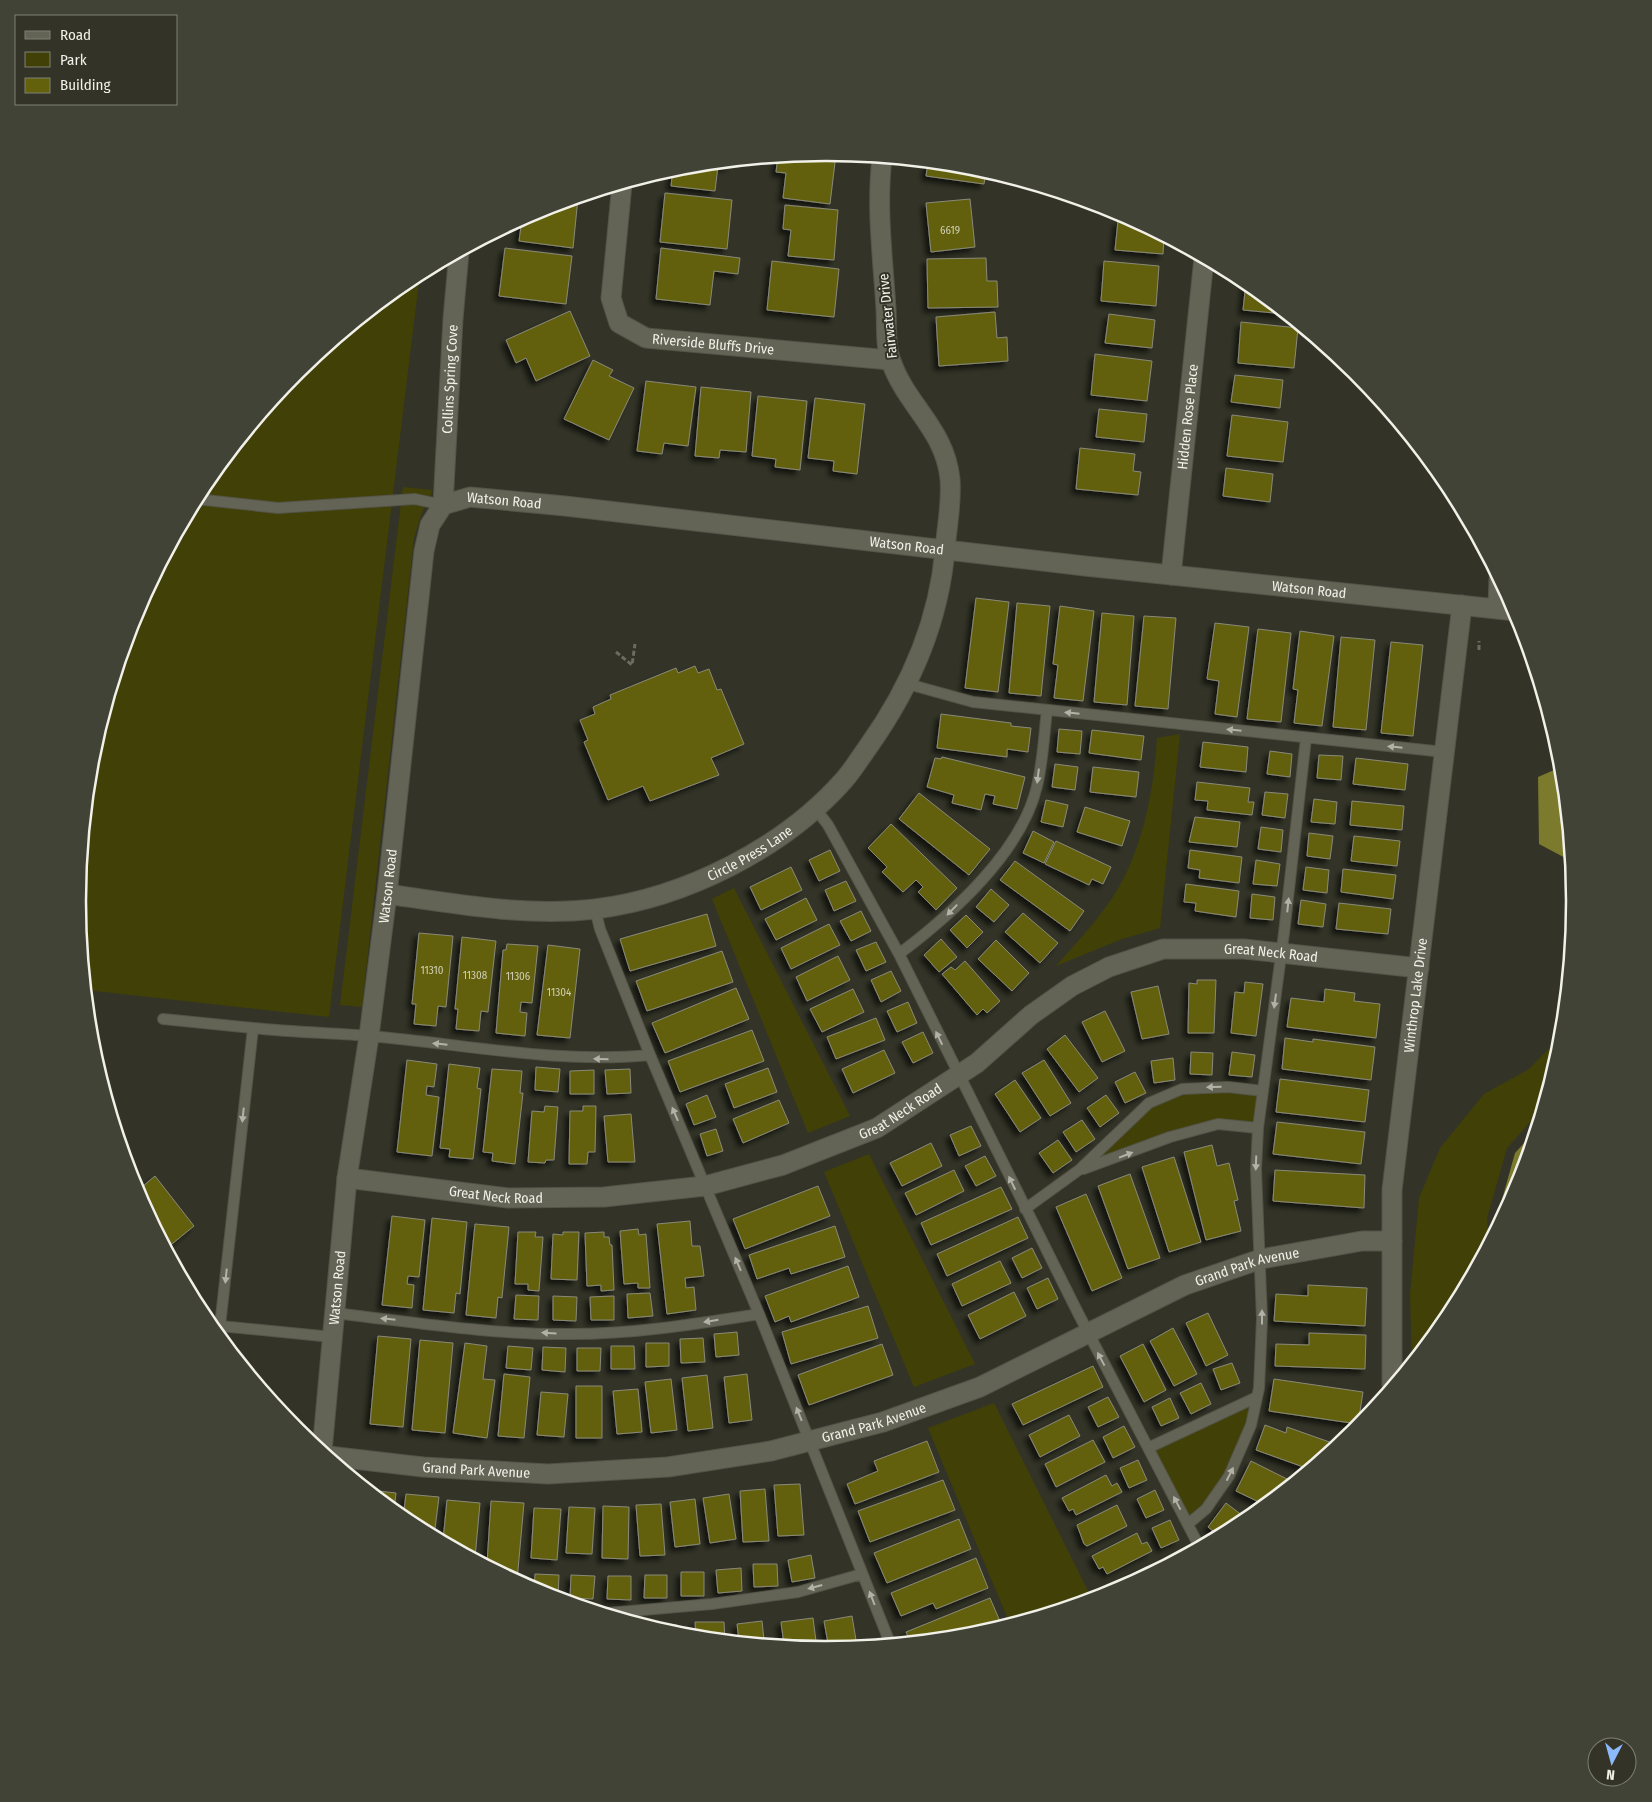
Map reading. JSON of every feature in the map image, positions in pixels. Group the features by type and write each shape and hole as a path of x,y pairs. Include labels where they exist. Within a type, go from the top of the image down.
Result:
{"street":[{"name":"Fairwater Drive","path":"882,164 881,237 890,360 905,388 944,448 950,481 945,550"},
{"name":"Riverside Bluffs Drive","path":"621,190 611,298 619,323 646,338 890,360"},
{"name":"Collins Spring Cove","path":"443,505 453,319 458,259"},
{"name":"Hidden Rose Place","path":"1171,575 1203,265"},
{"name":"Watson Road","path":"323,1443 347,1178 369,1036 387,894 424,551 430,525 443,505 470,498 538,503 1171,575 1505,609"},
{"name":"Circle Press Lane","path":"387,894 525,911 595,909 656,897 715,874 770,843 815,808 844,780 878,733 908,684 928,634 944,572 945,550"},
{"name":"Winthrop Lake Drive","path":"1392,1377 1392,1190 1462,605"},
{"name":"Great Neck Road","path":"347,1178 508,1198 604,1197 705,1186 783,1165 877,1128 977,1063 1031,1015 1072,986 1108,967 1163,949 1244,949 1419,968"},
{"name":"Grand Park Avenue","path":"338,1457 423,1467 548,1474 668,1467 772,1452 883,1422 980,1387 1184,1285 1261,1258 1362,1241 1392,1241"}],"lane":[{"path":"205,500 278,508 415,499 443,505"},
{"path":"908,684 973,702 1444,752"},
{"path":"899,954 938,925 992,868 1017,835 1037,787 1047,710"},
{"path":"1188,1524 1206,1509 1229,1476 1250,1425 1257,1397 1262,1319 1256,1170 1258,1128 1306,738"},
{"path":"815,808 828,825 899,954 1025,1209 1197,1542"},
{"path":"595,909 600,928 650,1055 759,1314 888,1638"},
{"path":"163,1019 252,1028 369,1036 575,1058 611,1059 650,1055"},
{"path":"220,1325 252,1028"},
{"path":"1025,1209 1080,1170 1149,1103 1182,1089 1228,1087 1263,1091"},
{"path":"1080,1170 1170,1137 1218,1124 1258,1128"},
{"path":"334,1313 480,1329 569,1334 665,1329 759,1314"},
{"path":"221,1326 332,1337"},
{"path":"1148,1448 1257,1397"},
{"path":"622,1612 712,1604 788,1593 862,1574"}],"path":[{"path":"616,652 632,665 635,644"}],"green space":[{"path":"419,284 329,1017 92,991 86,901 93,804 100,757 111,710 126,663 143,618 185,531 239,451 270,413 303,378 338,345 376,314"},
{"path":"403,487 432,490 431,495 426,498 427,503 422,512 414,538 362,1007 340,1005"},
{"path":"1180,734 1160,928 1122,939 1056,966 1102,912 1116,892 1133,857 1146,818 1157,738"},
{"path":"734,888 850,1116 808,1133 712,899"},
{"path":"1552,1045 1532,1120 1507,1148 1487,1218 1488,1230 1467,1271 1412,1353 1410,1295 1419,1198 1440,1148 1484,1094 1529,1069"},
{"path":"1182,1089 1263,1091 1258,1128 1218,1124 1079,1170 1149,1103"},
{"path":"869,1154 975,1364 914,1387 824,1172"},
{"path":"1257,1397 1229,1476 1188,1524 1148,1448"},
{"path":"994,1403 1088,1592 1008,1618 928,1428"}],"shaded area":[{"path":"1554,770 1564,857 1539,844 1538,777"},
{"path":"1525,1142 1502,1199 1515,1153"}],"building":[{"path":"835,161 830,204 783,198 786,173 776,172 777,163"},
{"path":"927,169 985,178 984,184 926,176"},
{"path":"718,170 715,191 671,186 672,177"},
{"path":"665,193 732,200 727,249 660,242"},
{"path":"970,199 975,247 931,252 926,203"},
{"path":"577,205 573,248 519,241 521,228"},
{"path":"785,205 838,210 834,260 788,256 791,230 783,229"},
{"path":"1118,222 1164,243 1163,254 1115,250"},
{"path":"505,248 572,256 566,304 499,296"},
{"path":"661,248 740,258 738,274 714,271 710,305 656,299"},
{"path":"986,258 987,281 997,281 998,307 928,308 927,259"},
{"path":"772,261 839,269 834,317 767,310"},
{"path":"1104,261 1159,266 1156,306 1101,301"},
{"path":"1245,292 1275,313 1243,310"},
{"path":"570,311 590,356 536,381 526,358 516,363 506,340"},
{"path":"995,312 997,338 1007,337 1008,361 939,366 936,317"},
{"path":"1109,314 1155,320 1152,348 1105,343"},
{"path":"1241,322 1292,327 1298,332 1294,368 1238,363"},
{"path":"1095,354 1152,361 1147,401 1091,395"},
{"path":"593,360 613,370 609,376 634,388 609,440 564,419"},
{"path":"1235,375 1283,380 1280,408 1231,402"},
{"path":"646,381 696,387 688,446 664,443 662,454 637,451"},
{"path":"701,387 751,392 746,452 720,450 719,458 695,456"},
{"path":"758,396 807,401 800,470 775,467 776,459 752,456"},
{"path":"815,398 865,404 857,474 833,471 834,461 808,458"},
{"path":"1099,409 1147,414 1144,442 1096,437"},
{"path":"1232,415 1288,422 1283,462 1227,456"},
{"path":"1080,448 1135,454 1133,471 1141,472 1138,495 1076,489"},
{"path":"1226,468 1273,474 1270,502 1223,496"},
{"path":"976,598 1009,602 998,692 965,688"},
{"path":"1017,603 1050,606 1041,696 1009,693"},
{"path":"1060,606 1094,611 1083,701 1054,698 1058,665 1053,664"},
{"path":"1102,613 1134,616 1127,705 1094,702"},
{"path":"1144,616 1176,618 1168,709 1135,706"},
{"path":"1215,623 1249,627 1237,717 1215,714 1219,681 1207,679"},
{"path":"1258,629 1291,633 1281,722 1247,719"},
{"path":"1300,631 1334,636 1322,726 1294,723 1298,690 1293,689"},
{"path":"1341,637 1375,640 1366,730 1333,727"},
{"path":"1391,642 1423,645 1413,736 1381,733"},
{"path":"695,666 698,673 709,669 717,690 721,689 744,744 711,758 719,775 650,801 643,786 608,800 584,742 588,740 580,720 595,714 593,707 611,699 610,695 676,668 678,673"},
{"path":"941,714 1011,723 1011,726 1031,728 1028,752 1007,749 1007,757 937,748"},
{"path":"1059,729 1082,731 1080,754 1057,752"},
{"path":"1092,730 1144,736 1141,760 1089,753"},
{"path":"1203,742 1248,747 1246,772 1200,767"},
{"path":"1270,751 1292,754 1290,777 1267,774"},
{"path":"1319,755 1343,756 1341,780 1317,778"},
{"path":"942,757 1025,777 1017,809 993,804 995,796 985,794 981,810 952,803 954,795 927,787 935,758 941,759"},
{"path":"1356,758 1408,764 1405,790 1353,784"},
{"path":"1055,764 1078,767 1075,790 1052,787"},
{"path":"1093,767 1139,772 1136,797 1090,792"},
{"path":"1197,782 1250,788 1248,802 1254,802 1252,815 1207,810 1208,801 1195,800"},
{"path":"1265,792 1288,794 1285,818 1262,815"},
{"path":"919,793 990,849 969,875 899,819"},
{"path":"1314,799 1337,802 1335,824 1311,822"},
{"path":"1046,800 1068,805 1063,827 1041,822"},
{"path":"1352,801 1404,806 1402,830 1350,825"},
{"path":"1085,807 1130,821 1122,846 1077,832"},
{"path":"1195,817 1240,822 1237,847 1189,842"},
{"path":"891,824 957,888 936,910 918,892 923,887 916,880 903,892 882,872 887,867 868,848"},
{"path":"1261,827 1283,830 1281,852 1258,849"},
{"path":"1033,831 1054,842 1044,863 1023,853"},
{"path":"1309,833 1333,836 1330,859 1307,856"},
{"path":"1354,836 1400,841 1397,866 1351,861"},
{"path":"1056,841 1111,867 1103,884 1092,879 1089,885 1045,864"},
{"path":"830,850 840,871 819,881 809,860"},
{"path":"1190,850 1242,857 1239,883 1199,878 1200,870 1188,868"},
{"path":"1256,860 1280,864 1277,886 1253,884"},
{"path":"1015,861 1084,911 1070,931 1000,880"},
{"path":"791,867 802,890 761,910 750,887"},
{"path":"1306,867 1329,870 1327,893 1303,890"},
{"path":"1343,869 1396,875 1393,899 1341,892"},
{"path":"846,881 856,901 834,911 825,890"},
{"path":"1186,884 1239,891 1236,917 1195,911 1196,903 1184,902"},
{"path":"991,889 1009,905 994,922 976,907"},
{"path":"1252,894 1275,897 1273,920 1250,918"},
{"path":"806,898 817,920 776,940 765,919"},
{"path":"1301,900 1326,904 1323,927 1298,924"},
{"path":"1339,903 1391,909 1388,934 1336,929"},
{"path":"861,911 871,931 851,941 840,921"},
{"path":"1023,913 1058,943 1040,963 1005,932"},
{"path":"707,914 716,946 630,971 620,939"},
{"path":"966,915 983,932 967,948 950,930"},
{"path":"829,924 840,945 791,969 781,948"},
{"path":"419,933 453,936 446,1007 438,1006 436,1026 414,1024 416,1004 412,1004"},
{"path":"462,937 496,941 488,1012 481,1011 479,1031 456,1029 458,1009 455,1009"},
{"path":"941,939 957,957 939,972 924,955"},
{"path":"996,940 1029,973 1012,991 978,959"},
{"path":"876,942 886,962 866,971 856,950"},
{"path":"507,944 538,946 532,1003 521,1002 520,1012 527,1013 525,1036 496,1033 503,950 506,950"},
{"path":"548,945 580,949 570,1038 537,1035"},
{"path":"722,951 733,982 647,1011 636,981"},
{"path":"838,956 850,980 807,1001 796,977"},
{"path":"965,961 1000,1001 987,1013 983,1009 977,1015 942,974 951,967 955,970"},
{"path":"891,971 901,991 881,1002 871,980"},
{"path":"1197,980 1216,980 1214,1033 1188,1033 1189,983 1197,984"},
{"path":"1245,982 1263,984 1256,1036 1231,1033 1235,992 1244,993"},
{"path":"1158,986 1169,1034 1142,1039 1131,992"},
{"path":"736,988 749,1019 665,1053 652,1023"},
{"path":"853,989 864,1012 822,1032 810,1009"},
{"path":"1325,989 1355,993 1354,1001 1380,1004 1376,1038 1287,1027 1291,998 1324,1002"},
{"path":"908,1002 917,1023 897,1032 887,1011"},
{"path":"1105,1011 1125,1051 1102,1062 1082,1022"},
{"path":"876,1018 885,1040 836,1059 827,1037"},
{"path":"752,1030 764,1061 680,1092 668,1061"},
{"path":"923,1032 933,1053 913,1063 902,1042"},
{"path":"1065,1035 1098,1078 1079,1092 1047,1049"},
{"path":"1285,1038 1313,1042 1313,1039 1375,1047 1371,1080 1282,1069"},
{"path":"884,1050 895,1073 853,1093 842,1069"},
{"path":"1191,1052 1213,1053 1212,1075 1190,1074"},
{"path":"1232,1052 1255,1055 1252,1077 1229,1075"},
{"path":"1173,1058 1175,1080 1154,1083 1151,1061"},
{"path":"407,1060 437,1064 434,1087 427,1086 426,1095 439,1097 432,1156 397,1152"},
{"path":"1044,1060 1071,1103 1050,1116 1022,1073"},
{"path":"449,1064 480,1068 477,1088 481,1089 473,1159 449,1157 450,1149 440,1148"},
{"path":"536,1067 560,1069 558,1092 535,1090"},
{"path":"768,1068 777,1092 734,1108 725,1084"},
{"path":"492,1069 522,1071 520,1093 523,1093 515,1164 492,1161 493,1153 483,1152"},
{"path":"630,1069 631,1093 607,1094 605,1070"},
{"path":"594,1070 594,1094 570,1094 570,1071"},
{"path":"1135,1072 1146,1093 1125,1103 1115,1082"},
{"path":"1280,1079 1369,1090 1365,1122 1276,1112"},
{"path":"1015,1080 1041,1118 1020,1132 995,1094"},
{"path":"707,1095 716,1117 694,1125 686,1104"},
{"path":"1106,1095 1119,1113 1100,1127 1087,1108"},
{"path":"779,1100 789,1123 743,1143 733,1119"},
{"path":"545,1106 558,1107 554,1160 546,1160 545,1163 528,1162 532,1111 544,1112"},
{"path":"583,1106 596,1106 595,1152 588,1152 587,1164 569,1164 570,1111 583,1111"},
{"path":"631,1114 635,1162 608,1162 604,1116"},
{"path":"1082,1120 1095,1139 1076,1152 1063,1132"},
{"path":"1277,1122 1365,1132 1361,1164 1273,1154"},
{"path":"971,1126 981,1146 959,1156 950,1135"},
{"path":"716,1129 723,1151 707,1156 700,1134"},
{"path":"1058,1140 1072,1160 1053,1173 1039,1153"},
{"path":"931,1143 942,1166 902,1186 890,1163"},
{"path":"1212,1145 1217,1166 1229,1163 1238,1200 1234,1201 1241,1231 1206,1240 1184,1152"},
{"path":"985,1156 996,1176 976,1186 965,1166"},
{"path":"1174,1157 1201,1242 1169,1252 1142,1167"},
{"path":"954,1170 964,1191 916,1215 905,1193"},
{"path":"1275,1170 1365,1175 1364,1208 1273,1201"},
{"path":"1130,1174 1160,1258 1128,1269 1098,1186"},
{"path":"155,1176 194,1226 171,1244 163,1228 144,1185"},
{"path":"818,1186 830,1216 745,1249 733,1219"},
{"path":"1001,1187 1012,1209 931,1245 921,1223"},
{"path":"1086,1194 1122,1278 1092,1291 1056,1207"},
{"path":"392,1216 425,1220 419,1277 408,1276 407,1284 414,1285 412,1308 382,1305"},
{"path":"1018,1217 1028,1238 947,1276 937,1254"},
{"path":"432,1218 467,1222 460,1294 456,1293 454,1313 423,1310"},
{"path":"690,1221 692,1246 700,1246 704,1276 685,1278 686,1288 694,1287 696,1310 667,1314 657,1224"},
{"path":"475,1224 509,1227 502,1298 498,1297 496,1318 466,1315"},
{"path":"835,1226 845,1257 791,1274 789,1268 757,1279 749,1255"},
{"path":"638,1229 639,1235 646,1234 650,1288 638,1288 638,1283 624,1284 620,1231"},
{"path":"518,1232 536,1232 535,1237 543,1237 539,1291 528,1290 528,1284 515,1284"},
{"path":"563,1232 579,1232 577,1280 551,1279 553,1234 563,1235"},
{"path":"604,1232 604,1237 609,1237 610,1245 612,1245 614,1290 601,1291 601,1285 587,1286 585,1233"},
{"path":"1032,1248 1042,1268 1022,1278 1012,1258"},
{"path":"1000,1261 1011,1283 962,1306 952,1284"},
{"path":"848,1266 859,1297 791,1322 789,1316 775,1322 765,1296"},
{"path":"1048,1278 1058,1299 1037,1309 1027,1288"},
{"path":"1308,1285 1367,1288 1365,1326 1274,1321 1276,1294 1308,1296"},
{"path":"1014,1292 1026,1316 980,1339 968,1315"},
{"path":"650,1293 653,1316 628,1318 627,1294"},
{"path":"516,1295 539,1296 538,1320 514,1319"},
{"path":"553,1296 577,1297 576,1321 553,1320"},
{"path":"614,1296 614,1320 591,1320 590,1297"},
{"path":"868,1306 878,1338 791,1364 782,1332"},
{"path":"1208,1313 1228,1355 1206,1366 1186,1323"},
{"path":"1173,1328 1197,1374 1174,1386 1150,1341"},
{"path":"737,1332 739,1355 716,1357 714,1334"},
{"path":"1309,1333 1366,1335 1365,1369 1275,1366 1276,1344 1309,1345"},
{"path":"378,1336 411,1339 403,1427 370,1424"},
{"path":"703,1338 705,1362 681,1363 680,1339"},
{"path":"420,1340 453,1343 445,1433 412,1430"},
{"path":"465,1343 487,1346 483,1379 495,1380 487,1438 453,1433"},
{"path":"646,1343 669,1343 669,1366 646,1367"},
{"path":"882,1344 893,1375 809,1405 798,1375"},
{"path":"1143,1344 1166,1390 1144,1402 1120,1356"},
{"path":"508,1346 533,1348 531,1370 506,1368"},
{"path":"611,1346 634,1346 635,1369 611,1369"},
{"path":"543,1347 566,1348 565,1372 542,1370"},
{"path":"577,1348 601,1348 600,1371 577,1371"},
{"path":"1232,1363 1240,1383 1221,1390 1213,1369"},
{"path":"1093,1366 1103,1387 1023,1425 1012,1404"},
{"path":"504,1374 530,1377 524,1438 498,1436"},
{"path":"747,1374 752,1420 729,1423 724,1377"},
{"path":"707,1375 713,1428 688,1431 682,1378"},
{"path":"671,1379 677,1430 651,1433 645,1382"},
{"path":"1274,1379 1363,1392 1360,1413 1350,1423 1269,1411"},
{"path":"1201,1383 1211,1404 1191,1414 1180,1393"},
{"path":"576,1386 602,1386 602,1438 576,1438"},
{"path":"638,1389 642,1432 617,1434 613,1391"},
{"path":"541,1392 568,1394 564,1437 537,1435"},
{"path":"1108,1397 1119,1417 1098,1427 1088,1407"},
{"path":"1170,1398 1179,1418 1161,1426 1152,1407"},
{"path":"1069,1415 1080,1436 1040,1457 1029,1435"},
{"path":"1265,1425 1286,1433 1287,1427 1330,1442 1302,1467 1256,1450"},
{"path":"1124,1426 1135,1447 1113,1458 1103,1437"},
{"path":"1093,1440 1105,1462 1056,1487 1045,1464"},
{"path":"927,1441 939,1472 855,1504 847,1484 878,1471 874,1461"},
{"path":"1138,1460 1147,1480 1129,1488 1120,1468"},
{"path":"1251,1461 1287,1479 1257,1501 1236,1491"},
{"path":"1106,1475 1112,1486 1117,1483 1122,1492 1076,1515 1073,1509 1069,1511 1062,1498"},
{"path":"943,1480 955,1510 870,1542 858,1511"},
{"path":"800,1484 804,1535 778,1536 774,1485"},
{"path":"765,1489 769,1541 743,1542 740,1491"},
{"path":"1155,1490 1164,1510 1146,1518 1137,1499"},
{"path":"380,1491 396,1493 395,1502"},
{"path":"406,1494 439,1497 435,1529 415,1516 404,1508"},
{"path":"729,1494 736,1539 710,1543 703,1498"},
{"path":"695,1499 700,1544 675,1547 670,1502"},
{"path":"447,1500 480,1503 476,1552 444,1534"},
{"path":"491,1501 524,1503 518,1573 487,1558"},
{"path":"1226,1503 1240,1514 1213,1531 1208,1527"},
{"path":"661,1504 665,1555 640,1556 636,1505"},
{"path":"1117,1505 1127,1526 1087,1546 1084,1544 1077,1525"},
{"path":"603,1506 629,1507 628,1559 602,1558"},
{"path":"569,1507 595,1508 592,1554 566,1553"},
{"path":"534,1508 561,1509 557,1560 531,1558"},
{"path":"959,1519 971,1549 887,1583 874,1553"},
{"path":"1170,1520 1179,1540 1161,1548 1152,1528"},
{"path":"1137,1533 1142,1544 1147,1542 1152,1551 1107,1574 1103,1567 1099,1569 1092,1556"},
{"path":"811,1555 815,1578 792,1582 788,1560"},
{"path":"976,1558 988,1588 936,1609 933,1603 901,1616 891,1593"},
{"path":"753,1564 777,1564 778,1586 754,1587"},
{"path":"741,1568 742,1591 718,1593 716,1570"},
{"path":"681,1572 704,1572 704,1596 681,1596"},
{"path":"535,1574 559,1575 558,1590 543,1584 535,1580"},
{"path":"571,1575 595,1576 593,1599 581,1598 570,1594"},
{"path":"645,1575 667,1575 667,1598 644,1598"},
{"path":"608,1576 631,1576 631,1600 607,1599"},
{"path":"990,1598 999,1620 970,1627 923,1634 908,1636 906,1632"},
{"path":"852,1616 856,1640 828,1641 824,1621"},
{"path":"813,1618 816,1641 783,1639 781,1622"},
{"path":"762,1621 764,1638 738,1635 737,1624"},
{"path":"695,1622 724,1622 725,1633 695,1629"}]}
